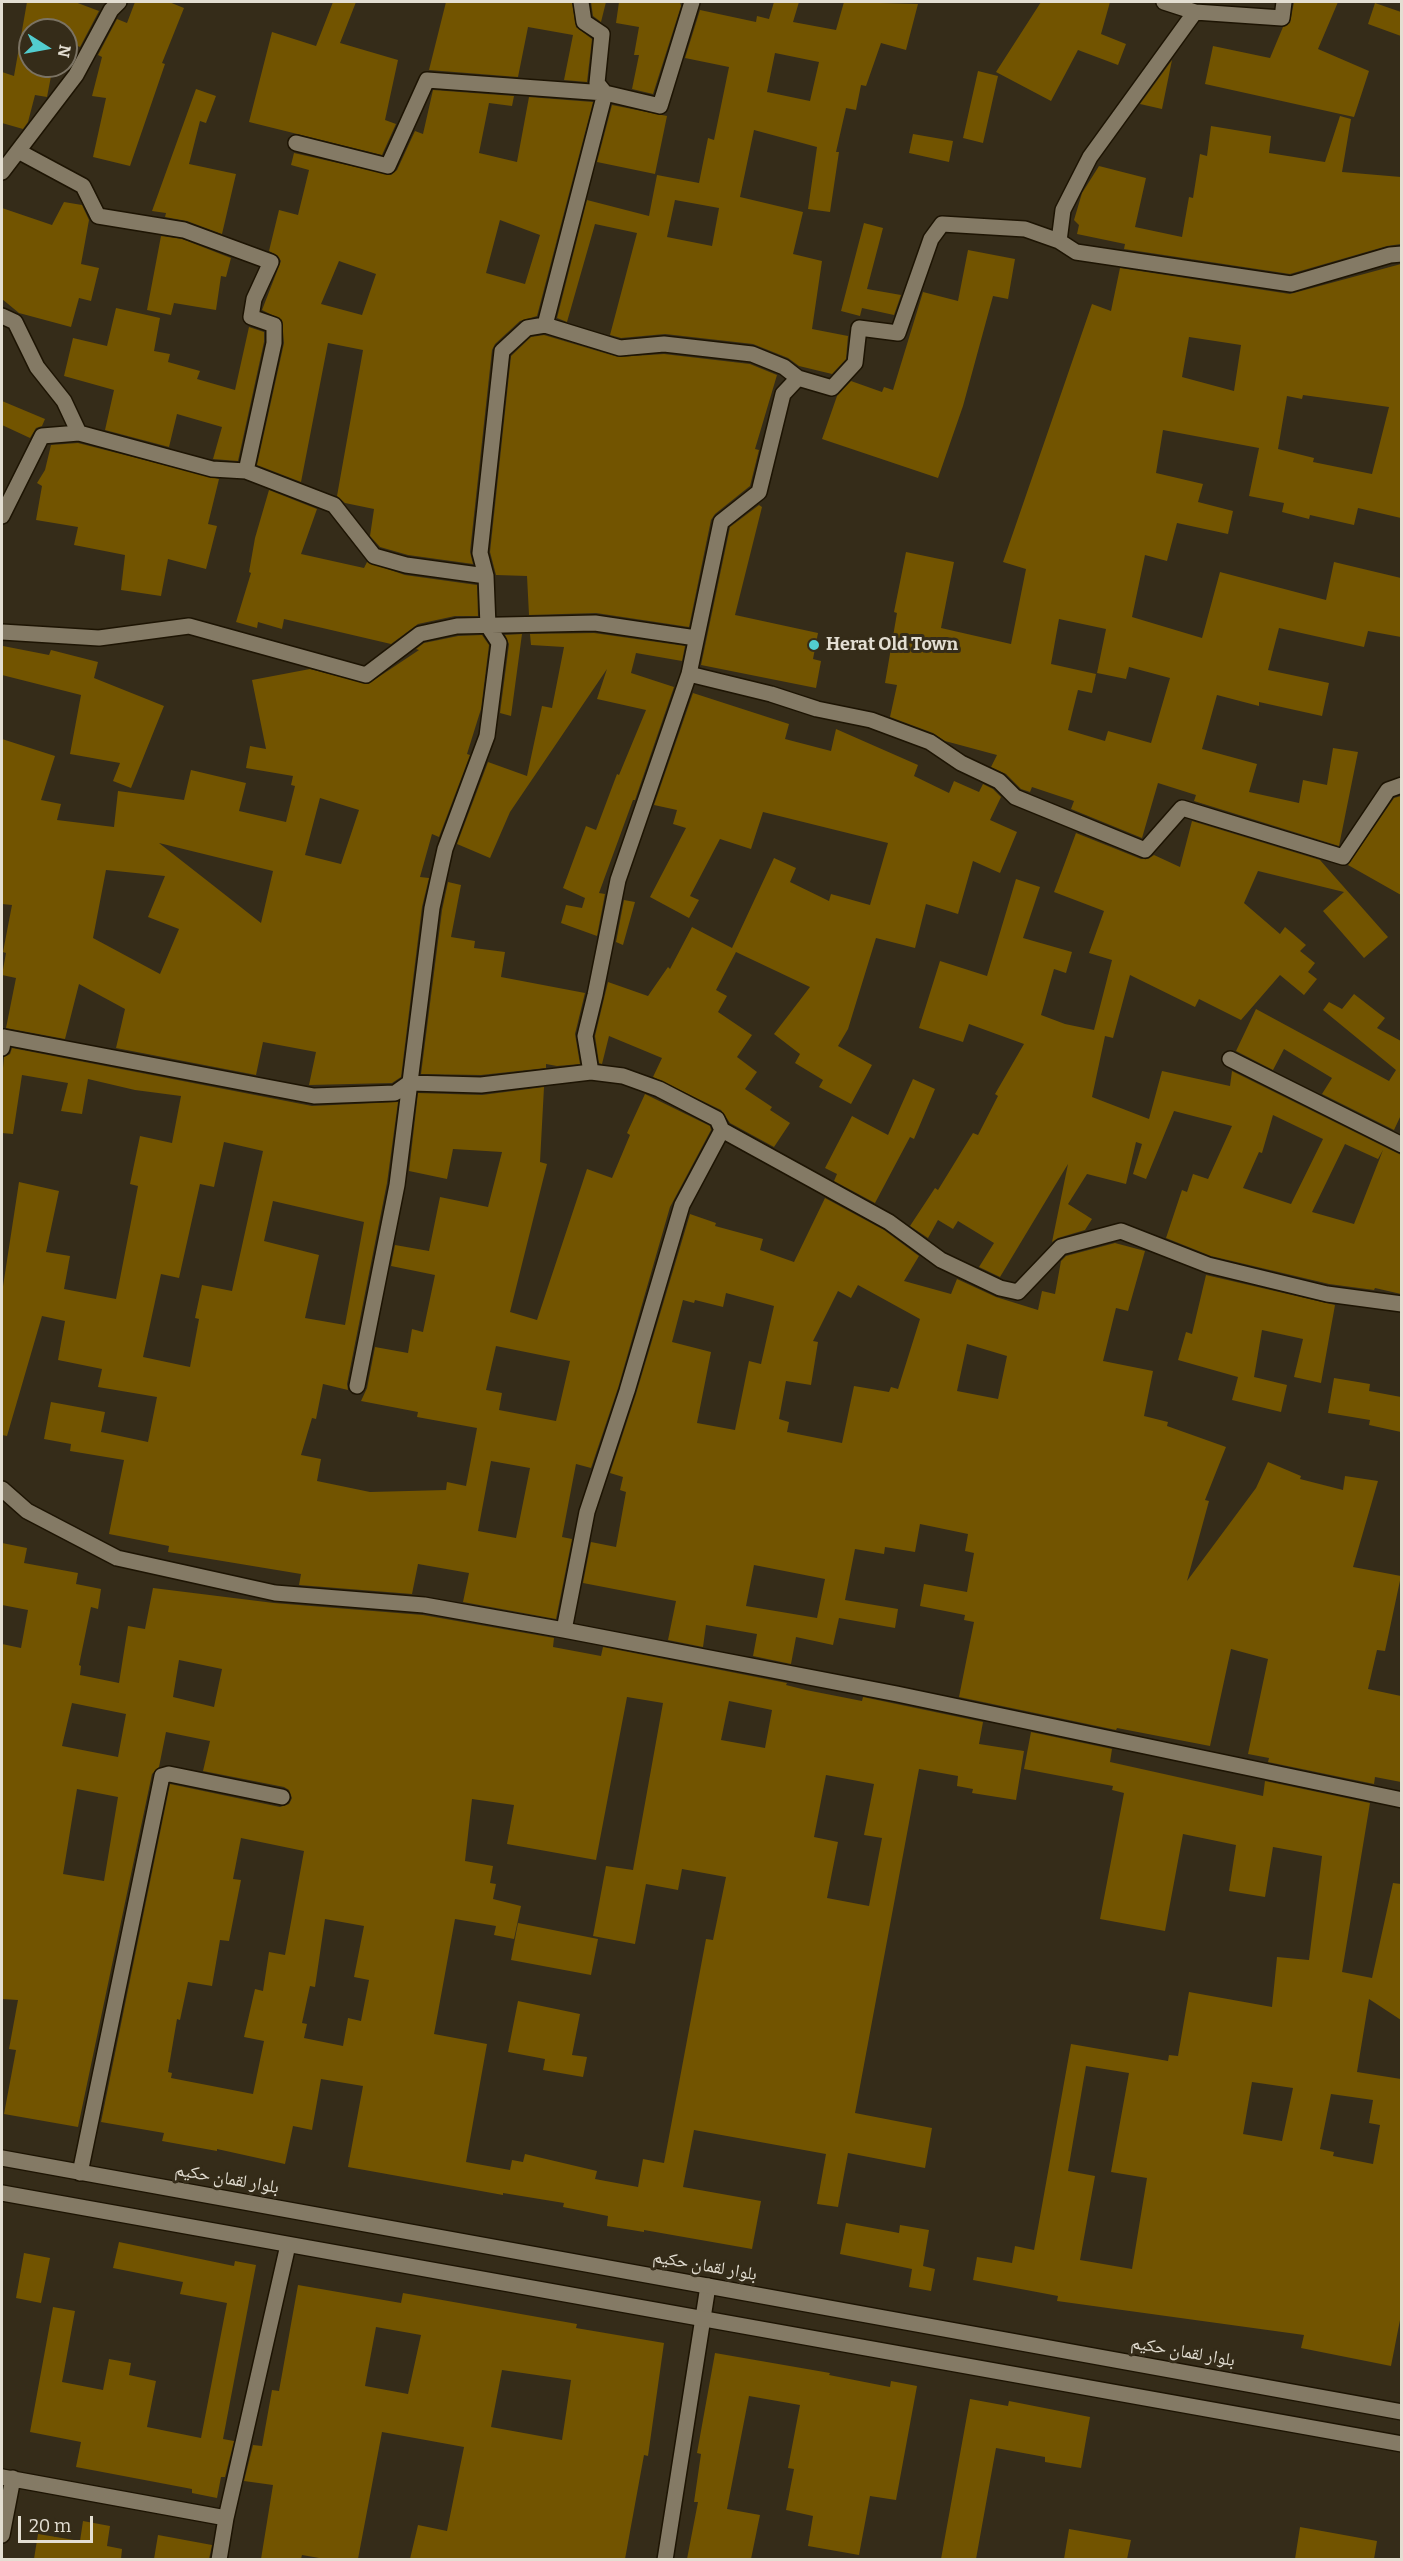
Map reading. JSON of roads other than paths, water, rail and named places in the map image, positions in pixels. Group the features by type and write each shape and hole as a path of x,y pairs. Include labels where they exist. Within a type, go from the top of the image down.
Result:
{"street":[{"path":"2,172 76,75 111,10 119,2"},
{"path":"581,2 584,22 602,34 597,83 605,93"},
{"path":"296,143 388,166 427,80 605,93 660,106 692,2"},
{"path":"1164,2 1195,12 1282,18 1284,2"},
{"path":"1059,241 1063,210 1090,157 1195,12"},
{"path":"545,326 605,93"},
{"path":"18,151 83,186 98,216 184,230 271,262 254,299 251,317 274,325 273,343 246,471"},
{"path":"357,1386 397,1185 432,908 445,849 488,736 499,643 488,626 486,576 480,553 502,351 526,328 545,326 620,348 664,344 752,354 784,367 798,378 832,388 855,363 859,328 898,333 931,239 942,224 1025,229 1059,241 1076,252 1291,284 1390,255 1401,254"},
{"path":"2,316 15,322 37,366 64,401 79,433"},
{"path":"591,1072 585,1036 618,880 652,787 689,674 721,522 759,492 783,394 798,378"},
{"path":"2,516 42,436 79,433 212,469 246,471 333,505 374,556 406,565 486,576"},
{"path":"2,632 99,638 189,627 366,675 420,634 457,626 595,623 696,638"},
{"path":"689,674 771,694 817,709 871,720 930,742 961,763 999,781 1015,797 1145,850 1182,808 1343,857 1388,790 1401,786"},
{"path":"2,1048 4,1037 314,1096 395,1093 409,1083 481,1085 591,1072 623,1076 659,1089 717,1119 722,1130 889,1222 941,1260 1000,1288 1018,1292 1061,1247 1121,1231 1208,1265 1327,1294 1401,1304"},
{"path":"1230,1059 1401,1145"},
{"path":"564,1629 587,1512 627,1391 682,1205 722,1130"},
{"path":"2,1489 27,1511 117,1558 275,1593 424,1605 564,1629 897,1694 1401,1800"},
{"path":"80,2173 162,1776 170,1774 282,1797"},
{"name":"بلوار لقمان حکیم","path":"2,2158 1401,2412"},
{"path":"2,2193 1401,2444"},
{"path":"219,2559 226,2518 288,2245"},
{"path":"665,2559 708,2286"},
{"path":"2,2535 7,2477 226,2518"}],"place":[{"name":"Herat Old Town","path":"814,645"}]}
